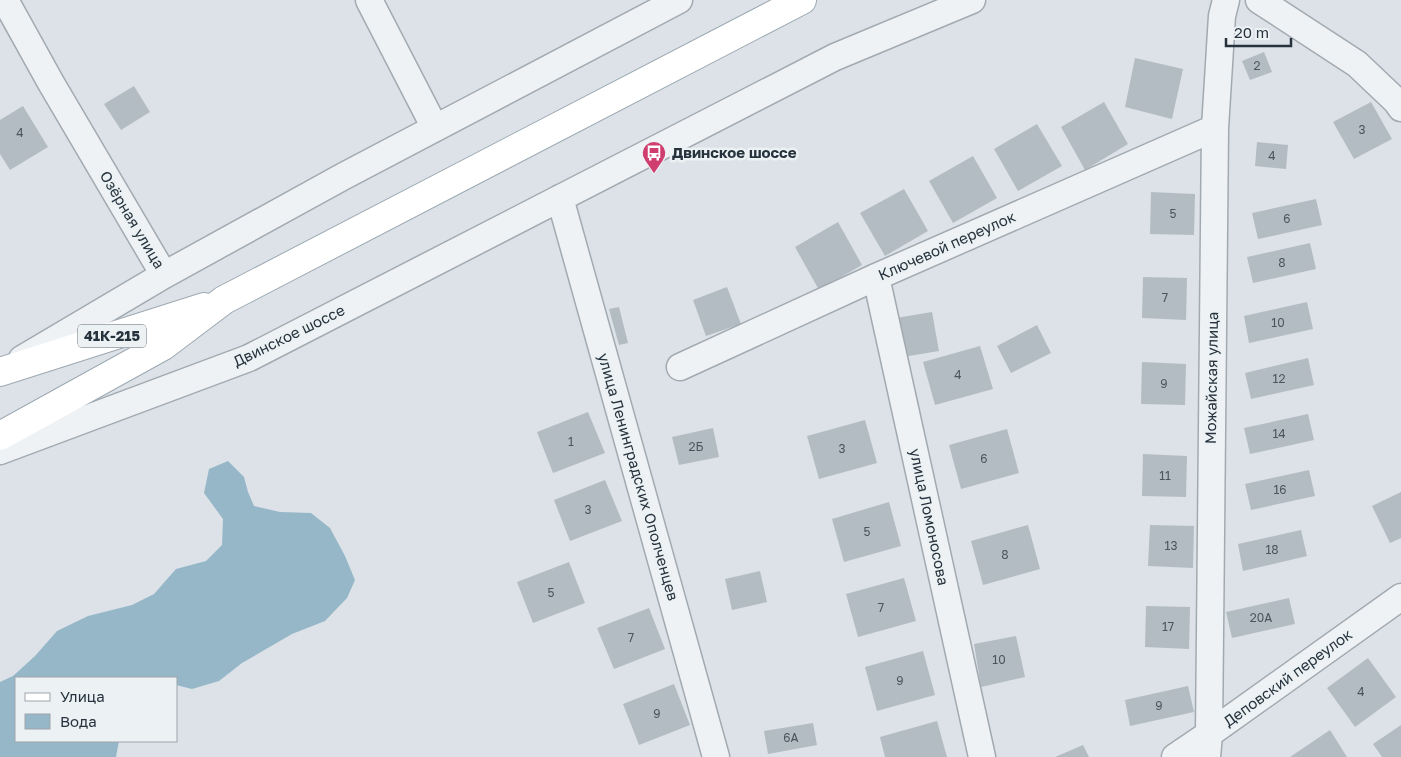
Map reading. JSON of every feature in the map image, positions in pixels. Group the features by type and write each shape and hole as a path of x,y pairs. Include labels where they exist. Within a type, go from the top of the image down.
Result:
{"main road":[{"path":"0,436 162,346 224,300 802,0"},
{"name":"41К-215","path":"0,372 224,300"}],"street":[{"name":"Озёрная улица","path":"0,372 164,276 51,83 5,0"},
{"path":"369,0 435,128"},
{"path":"164,276 435,128 679,0"},
{"name":"Двинское шоссе","path":"0,451 249,358 835,57 972,0"},
{"name":"Можайская улица","path":"1208,746 1215,128 1222,16 1226,0"},
{"path":"1259,0 1357,64 1401,108"},
{"name":"Ключевой переулок","path":"680,367 876,277 1215,128"},
{"name":"улица Ленинградских Ополченцев","path":"560,198 716,757"},
{"name":"улица Ломоносова","path":"876,277 982,757"},
{"name":"Деповский переулок","path":"1175,757 1208,746 1401,597"}],"water":[{"path":"228,461 244,477 254,506 280,512 311,513 330,528 355,580 347,598 325,621 292,634 242,663 219,681 192,689 178,686 178,677 15,677 15,742 119,742 116,757 0,757 0,682 13,676 35,656 57,631 88,616 132,605 154,594 176,569 206,561 222,545 223,519 204,493 209,469"}],"building":[{"path":"1264,52 1272,72 1250,80 1242,61"},
{"path":"1135,58 1183,69 1172,119 1125,107"},
{"path":"134,86 150,112 121,130 104,104"},
{"path":"1104,102 1128,144 1085,170 1061,127"},
{"path":"1371,102 1392,139 1354,159 1333,122"},
{"path":"23,106 48,147 10,170 0,154 0,120"},
{"path":"1037,124 1062,166 1018,191 994,149"},
{"path":"1257,142 1288,145 1286,169 1255,166"},
{"path":"973,156 997,198 953,223 929,181"},
{"path":"904,189 928,231 885,256 860,213"},
{"path":"1151,192 1195,194 1194,235 1150,234"},
{"path":"1316,199 1322,225 1258,239 1252,213"},
{"path":"838,222 862,265 819,290 795,247"},
{"path":"1310,243 1316,269 1253,283 1247,257"},
{"path":"1143,277 1187,278 1186,320 1142,318"},
{"path":"727,287 741,324 706,336 693,300"},
{"path":"1307,302 1313,329 1249,343 1244,316"},
{"path":"619,307 628,343 619,345 609,309"},
{"path":"932,312 939,351 903,357 896,318"},
{"path":"1037,325 1051,353 1011,373 997,346"},
{"path":"980,346 993,389 935,405 923,362"},
{"path":"1308,358 1314,385 1251,399 1245,373"},
{"path":"1142,362 1186,364 1185,405 1141,404"},
{"path":"588,412 605,453 553,473 537,432"},
{"path":"1308,414 1314,440 1250,454 1244,428"},
{"path":"865,420 877,463 819,479 807,436"},
{"path":"713,428 719,457 679,465 672,437"},
{"path":"1007,429 1019,473 961,489 949,445"},
{"path":"1143,454 1187,456 1186,497 1142,496"},
{"path":"1309,470 1315,496 1251,510 1245,484"},
{"path":"605,480 622,521 570,541 554,500"},
{"path":"1401,492 1401,538 1390,543 1372,506"},
{"path":"889,502 901,546 844,562 832,519"},
{"path":"1028,525 1040,569 983,585 971,541"},
{"path":"1150,525 1194,526 1193,568 1148,566"},
{"path":"1301,530 1307,556 1243,571 1238,544"},
{"path":"569,562 585,603 533,623 517,582"},
{"path":"760,571 767,602 732,610 725,579"},
{"path":"904,578 916,621 858,637 846,594"},
{"path":"1289,598 1295,624 1232,638 1226,612"},
{"path":"1146,606 1190,607 1189,649 1145,647"},
{"path":"649,608 665,649 614,669 597,628"},
{"path":"1016,636 1025,677 981,687 974,644"},
{"path":"923,651 935,695 877,711 865,667"},
{"path":"1368,658 1396,697 1355,727 1327,688"},
{"path":"674,684 690,725 639,745 623,704"},
{"path":"1188,686 1194,712 1130,726 1125,700"},
{"path":"937,721 947,757 885,757 880,737"},
{"path":"813,723 817,745 768,754 764,731"},
{"path":"1401,725 1401,757 1382,757 1373,744"},
{"path":"1330,730 1347,757 1290,757"},
{"path":"1083,745 1089,757 1055,757"}],"place":[{"name":"Двинское шоссе","path":"654,174"}]}
